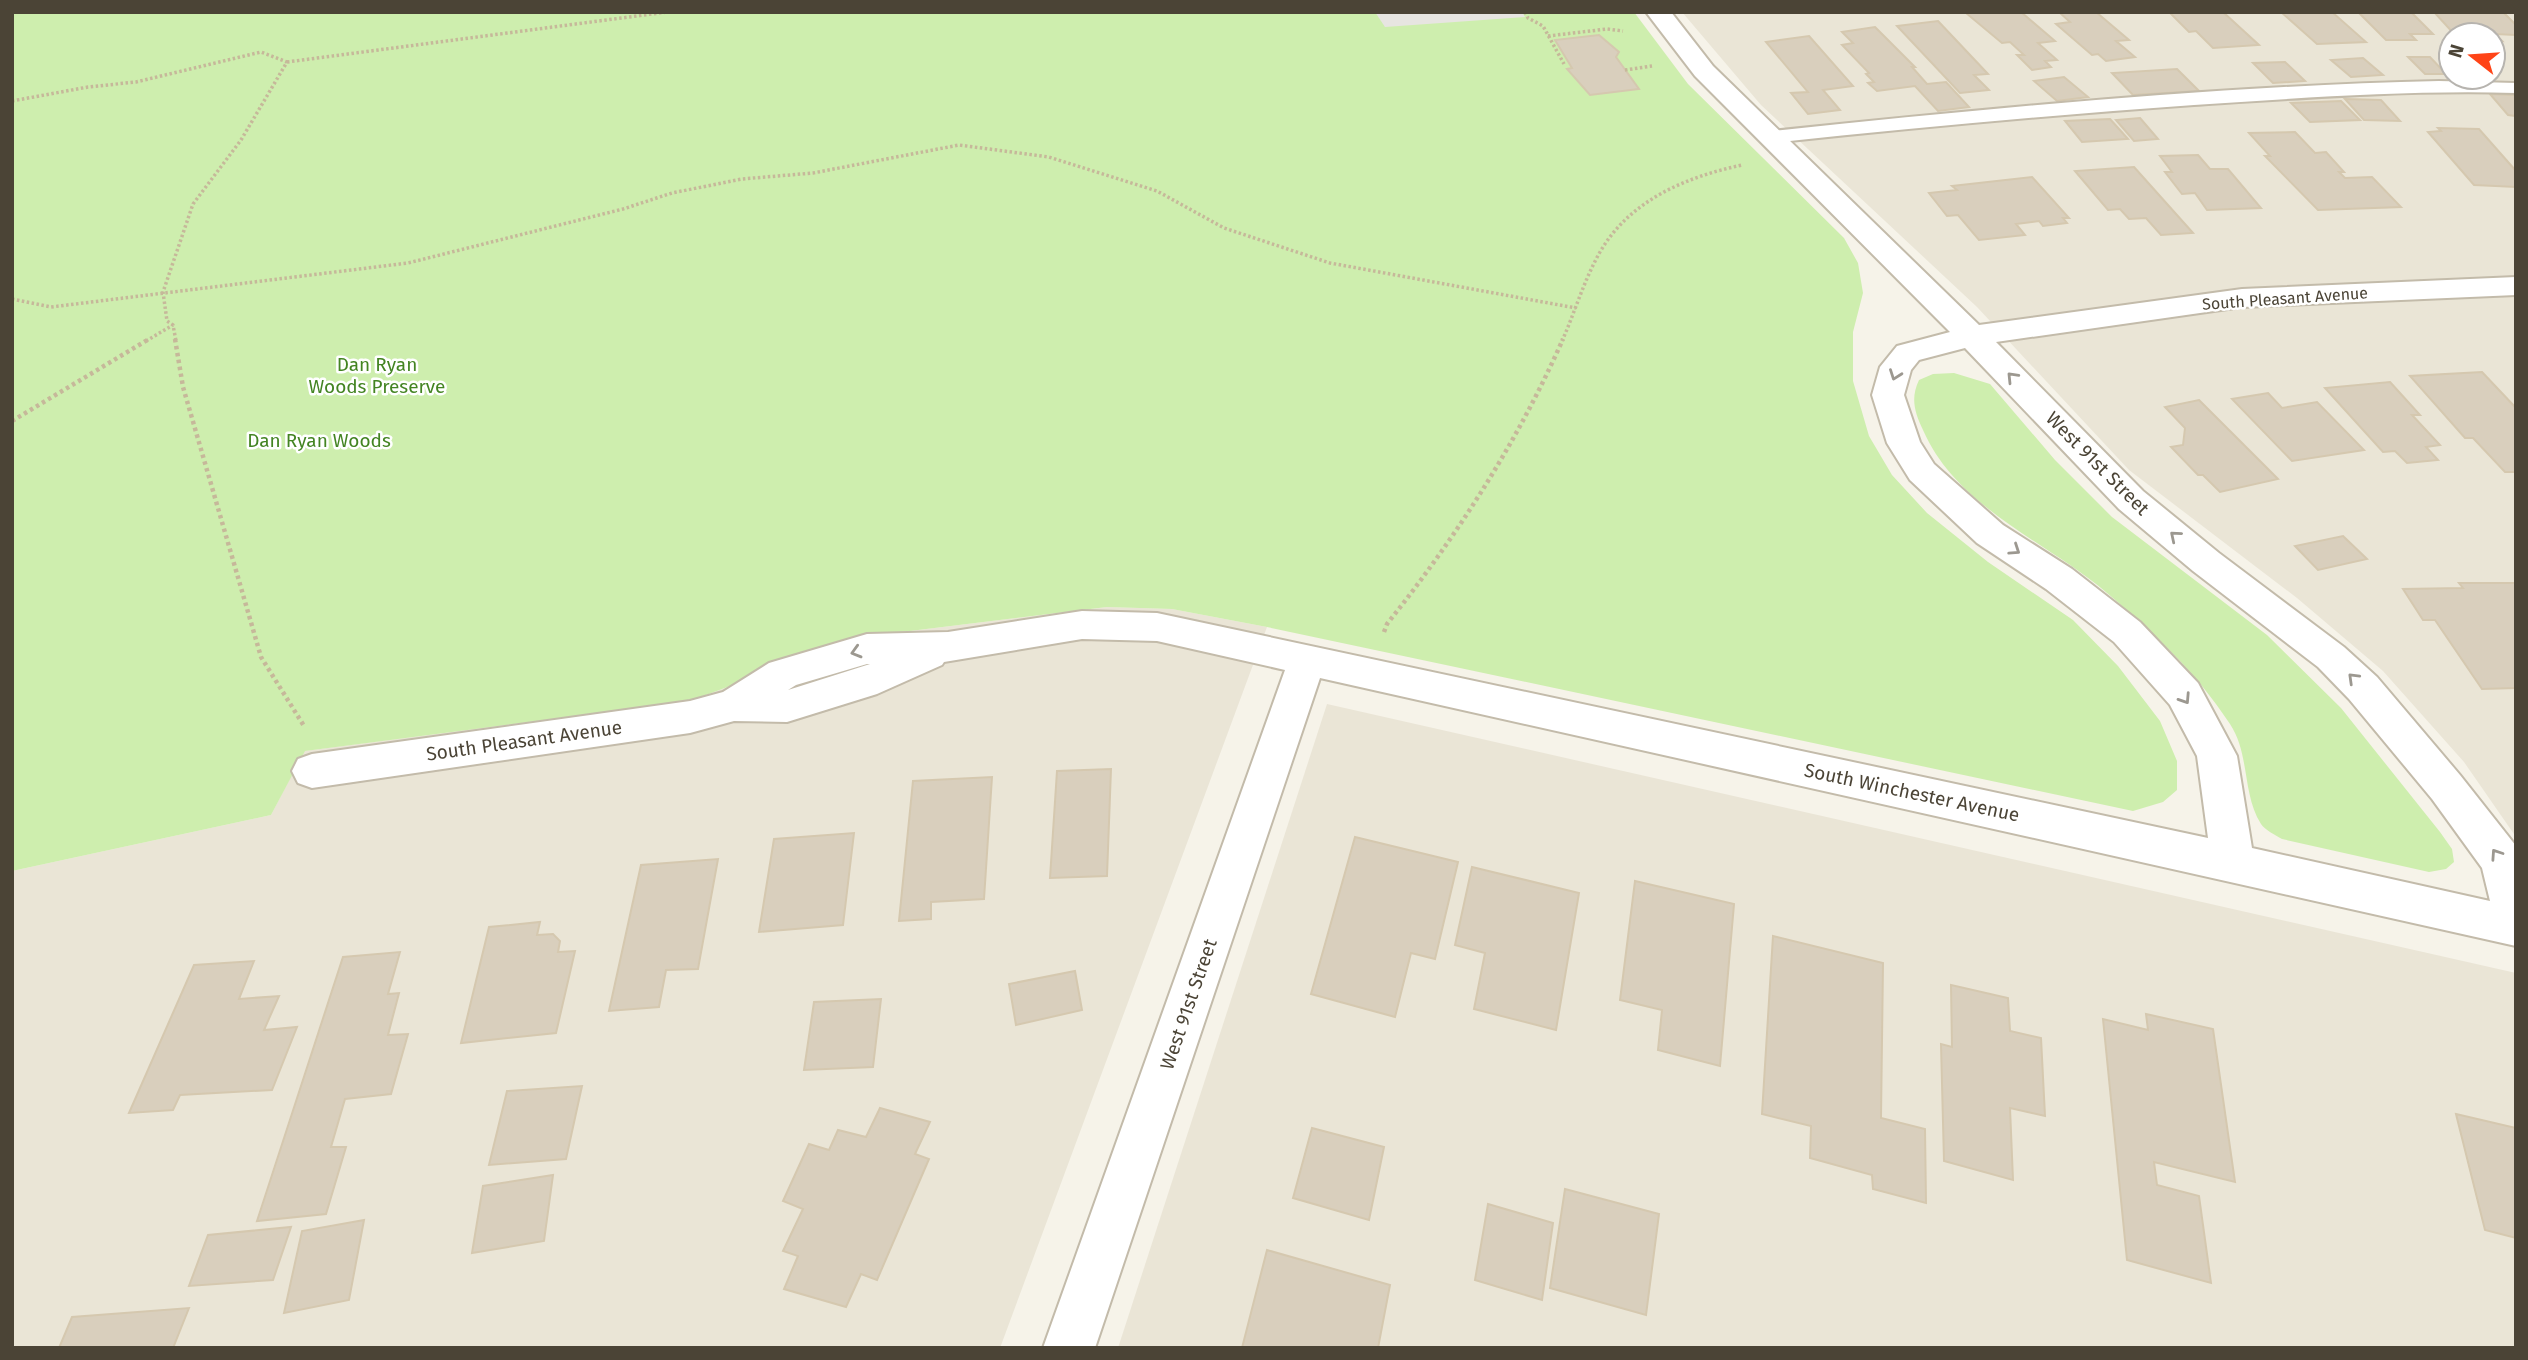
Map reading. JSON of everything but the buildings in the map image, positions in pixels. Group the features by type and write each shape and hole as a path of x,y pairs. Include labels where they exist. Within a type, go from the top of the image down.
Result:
{"street":[{"name":"West 91st Street","path":"1664,20 1704,71 2132,500 2206,562 2331,657 2363,688 2446,787 2502,862 2516,919"},
{"name":"South Pleasant Avenue","path":"2234,862 2217,756 2183,694 2127,632 2059,579 1990,534 1922,472 1904,443 1888,395 1896,368 1908,353 1972,337 2242,298 2516,286"},
{"name":"South Pleasant Avenue","path":"312,771 690,717 734,705 787,706 863,683 948,648 1082,625 1157,627 1307,660"},
{"name":"West 91st Street","path":"1069,1348 1307,660"},
{"name":"South Winchester Avenue","path":"1307,660 2516,926"}],"lane":[{"path":"1772,137 1960,118 2306,92 2410,86 2516,88"}],"path":[{"path":"12,101 88,87 136,82 261,52 287,62 667,12"},
{"path":"1525,12 1528,18 1543,26 1564,64"},
{"path":"1548,36 1607,29 1621,32 1664,20"},
{"path":"287,62 241,141 193,204 163,292 167,321 173,326 183,387 261,657 306,728 304,751 312,771"},
{"path":"12,299 51,307 408,263 623,209 672,193 741,179 813,173 959,145 1049,157 1145,187 1224,228 1330,263 1576,308"},
{"path":"1383,637 1387,624 1431,569 1520,427 1593,266 1612,234 1637,210 1680,181 1716,170 1750,164"},
{"path":"12,421 173,326"}],"shaded area":[{"path":"1375,12 1522,12 1525,17 1385,27"},
{"path":"1682,12 2516,12 2516,837 2464,762 2383,671 2297,598 2129,470 1977,307 1761,105"},
{"path":"1107,607 1172,609 1267,627 1000,1348 12,1348 12,871 271,815 304,751 690,701 861,637"},
{"path":"1327,704 2516,973 2516,1348 1118,1348"}],"green space":[{"name":"Dan Ryan Woods","path":"12,12 1634,12 1688,84 1844,238 1858,263 1863,293 1853,332 1853,381 1869,436 1892,475 1927,513 1988,562 2073,620 2118,666 2160,721 2177,761 2177,790 2163,802 2133,811 1267,627 1172,609 1107,607 861,637 690,701 305,751 271,815 12,871"},
{"path":"1954,373 1990,384 2055,460 2112,517 2267,635 2341,708 2440,832 2452,849 2454,862 2446,869 2429,872 2282,839 2263,826 2251,800 2241,748 2236,736 2203,687 2157,638 2107,593 1980,502 1938,457 1918,418 1915,393 1919,380 1933,374"}],"park label":[{"name":"Dan Ryan Woods Preserve","path":"377,375"}]}
